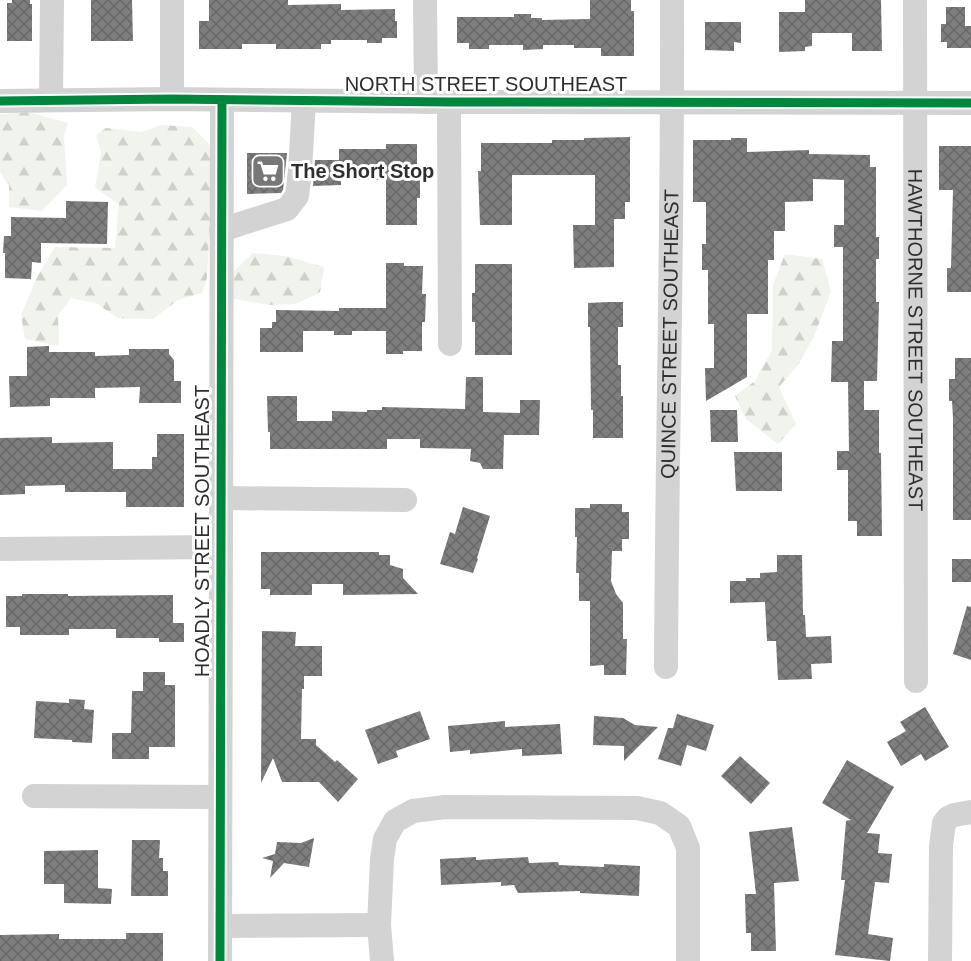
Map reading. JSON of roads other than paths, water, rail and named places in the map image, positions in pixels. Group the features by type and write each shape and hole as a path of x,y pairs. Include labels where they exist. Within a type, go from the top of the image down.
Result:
{"street":[{"path":"51,100 52,0"},
{"path":"172,0 172,99"},
{"path":"425,0 437,102 450,344"},
{"name":"QUINCE STREET SOUTHEAST","path":"666,667 672,0"},
{"name":"HAWTHORNE STREET SOUTHEAST","path":"915,0 916,681"},
{"name":"NORTH STREET SOUTHEAST","path":"0,101 172,99 971,103"},
{"name":"HOADLY STREET SOUTHEAST","path":"220,961 222,100"},
{"path":"221,230 287,209 297,196 304,101"},
{"path":"221,498 405,500"},
{"path":"0,549 220,547"},
{"path":"34,796 220,796"},
{"path":"382,961 379,925 385,839 395,822 413,811 445,807 637,808 660,813 679,826 688,848 688,961"},
{"path":"940,961 941,846 944,823 954,815 971,812"},
{"path":"220,926 379,925"}],"place":[{"name":"The Short Stop","path":"268,171"}]}
